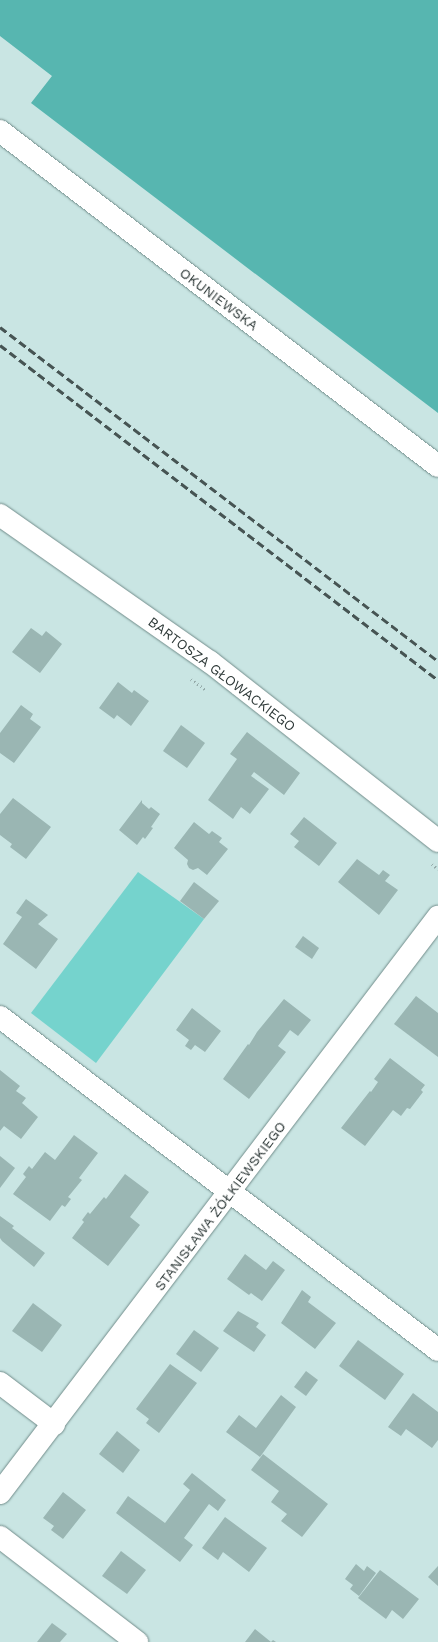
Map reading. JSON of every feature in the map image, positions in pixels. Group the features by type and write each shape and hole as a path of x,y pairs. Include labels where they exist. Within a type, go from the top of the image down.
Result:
{"street":[{"name":"OKUNIEWSKA","path":"0,131 438,466"},
{"name":"BARTOSZA GŁOWACKIEGO","path":"0,515 210,662 438,841"},
{"name":"STANISŁAWA ŻÓŁKIEWSKIEGO","path":"0,1494 438,917"},
{"path":"0,1017 229,1193 438,1350"},
{"path":"0,1383 54,1424"},
{"path":"0,1537 137,1642"}],"shaded area":[{"path":"0,0 438,0 438,413 31,103 52,76 0,36"},
{"path":"138,872 204,919 96,1063 31,1013"}],"building":[{"path":"31,628 42,636 46,631 62,644 40,673 12,652"},
{"path":"118,682 132,693 134,690 149,701 131,726 117,715 114,719 99,708"},
{"path":"21,705 33,714 30,719 41,727 14,763 0,753 0,733"},
{"path":"181,725 205,743 187,768 163,751"},
{"path":"247,732 300,773 284,795 254,772 251,776 269,789 250,814 241,807 233,819 208,800 237,759 230,754"},
{"path":"13,798 51,827 26,859 10,847 12,844 0,835 0,814"},
{"path":"142,800 142,803 149,809 151,807 160,814 151,827 153,828 145,839 143,837 137,845 119,830"},
{"path":"304,817 337,843 319,866 294,847 299,841 290,834"},
{"path":"194,822 209,834 212,831 222,838 219,842 228,849 207,875 198,868 193,870 189,868 187,864 188,860 174,848"},
{"path":"357,859 379,875 383,870 390,875 385,881 398,890 379,915 338,882"},
{"path":"194,882 219,901 204,919 180,901"},
{"path":"26,899 48,915 38,924 58,939 36,969 3,944 22,917 16,913"},
{"path":"303,936 319,948 312,959 295,947"},
{"path":"416,996 438,1013 438,1057 394,1024"},
{"path":"284,999 311,1020 298,1036 290,1030 278,1046 286,1052 249,1099 223,1079 257,1032"},
{"path":"192,1008 221,1031 205,1052 195,1045 191,1050 185,1046 189,1040 176,1030"},
{"path":"390,1058 425,1085 421,1090 423,1092 410,1109 407,1108 401,1116 393,1110 365,1146 341,1128 378,1082 374,1079"},
{"path":"0,1070 20,1086 16,1091 26,1098 22,1103 38,1117 21,1139 4,1126 0,1131"},
{"path":"74,1135 98,1153 79,1178 82,1180 68,1197 71,1199 65,1207 62,1205 50,1221 13,1194 26,1177 23,1174 29,1166 32,1169 45,1152 55,1160"},
{"path":"0,1156 15,1168 0,1188"},
{"path":"125,1174 149,1192 130,1217 140,1225 108,1266 72,1238 84,1222 82,1220 88,1212 90,1214 104,1197 106,1199"},
{"path":"0,1216 14,1226 12,1228 45,1253 34,1267 0,1238"},
{"path":"245,1254 266,1270 273,1261 285,1270 262,1301 251,1293 249,1295 227,1279"},
{"path":"302,1290 311,1297 308,1302 336,1323 315,1349 281,1323"},
{"path":"33,1303 62,1325 42,1352 12,1331"},
{"path":"238,1311 259,1323 256,1327 266,1335 254,1352 223,1331"},
{"path":"194,1330 219,1348 201,1372 176,1354"},
{"path":"358,1340 404,1374 385,1400 339,1366"},
{"path":"170,1364 197,1383 159,1433 146,1423 149,1419 136,1409"},
{"path":"306,1371 318,1380 306,1396 294,1387"},
{"path":"413,1393 438,1412 438,1440 432,1448 406,1429 401,1436 388,1427"},
{"path":"281,1395 296,1407 260,1457 226,1432 239,1415 256,1428"},
{"path":"117,1431 140,1450 123,1473 99,1454"},
{"path":"263,1454 328,1504 302,1537 281,1521 287,1514 271,1502 279,1491 251,1470"},
{"path":"192,1473 226,1500 218,1511 209,1504 184,1538 193,1545 180,1562 116,1513 128,1496 165,1523 190,1490 183,1484"},
{"path":"63,1492 86,1510 63,1539 51,1530 54,1526 43,1518"},
{"path":"225,1517 267,1548 249,1572 223,1552 218,1560 202,1548"},
{"path":"121,1551 146,1570 127,1594 102,1576"},
{"path":"356,1564 364,1571 367,1566 376,1573 359,1596 350,1589 353,1585 345,1579"},
{"path":"438,1566 438,1586 428,1577"},
{"path":"380,1570 419,1599 403,1619 392,1610 386,1619 358,1598"},
{"path":"52,1623 67,1634 60,1642 37,1642"},
{"path":"255,1629 271,1642 245,1642"}],"railway":[{"path":"0,327 438,661"},
{"path":"0,345 438,680"}]}
